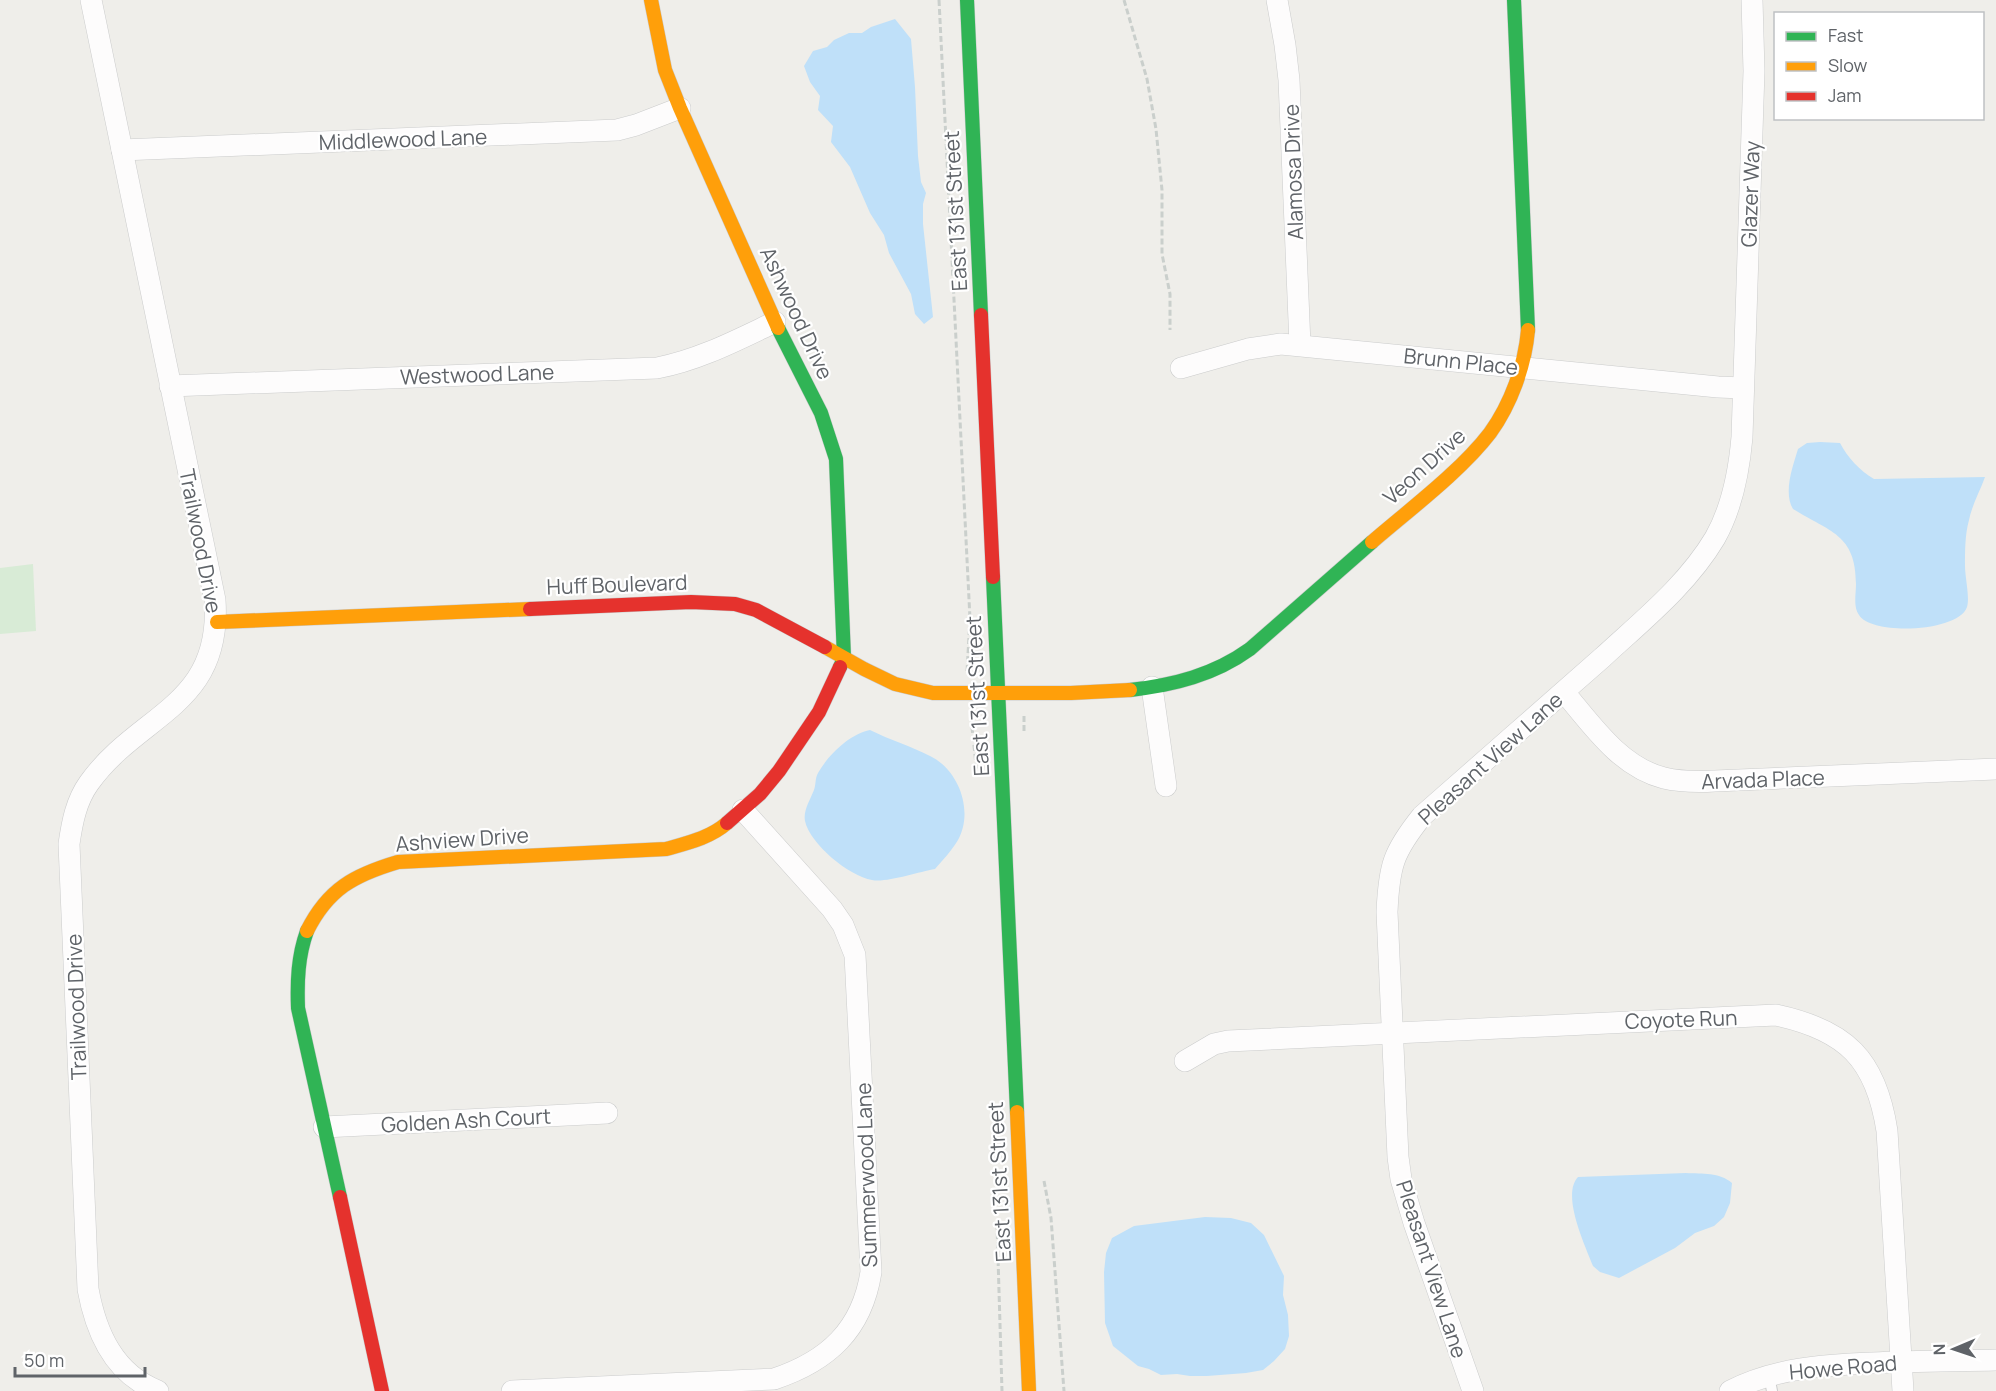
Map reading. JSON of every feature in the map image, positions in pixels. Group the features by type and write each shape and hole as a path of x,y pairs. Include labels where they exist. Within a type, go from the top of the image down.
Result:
{"street":[{"name":"Trailwood Drive","path":"91,0 215,600 217,622 215,638 199,677 182,698 100,769 87,785 72,822 69,844 88,1289 99,1334 112,1356 128,1373 158,1391"},
{"name":"Ashwood Drive","path":"651,0 665,70 680,108 775,322 821,413 832,442 836,459 844,658"},
{"name":"East 131st Street","path":"967,0 1029,1391"},
{"name":"Alamosa Drive","path":"1277,0 1289,80 1300,345"},
{"name":"Veon Drive","path":"998,694 1104,691 1152,687 1193,678 1224,666 1250,649 1475,450 1490,433 1505,410 1520,367 1528,332 1514,0"},
{"name":"Glazer Way","path":"1743,388 1754,71 1752,0"},
{"name":"Middlewood Lane","path":"122,150 617,130 680,108"},
{"name":"Westwood Lane","path":"170,386 657,368 680,364 701,356 775,322"},
{"name":"Brunn Place","path":"1180,368 1248,349 1281,344 1743,388"},
{"name":"Pleasant View Lane","path":"1473,1391 1414,1223 1401,1179 1386,912 1388,884 1394,857 1406,835 1422,816 1675,591 1704,554 1716,536 1731,498 1740,458 1743,388"},
{"name":"Huff Boulevard","path":"217,622 721,602 750,607 894,684 919,692 949,696 998,694"},
{"name":"Ashview Drive","path":"382,1391 298,1008 297,970 306,931 318,910 343,886 369,871 398,862 666,849 693,842 719,830 760,794 779,771 819,712 844,658"},
{"path":"1152,687 1166,786"},
{"name":"Arvada Place","path":"1564,692 1607,743 1626,760 1662,778 1679,781 1715,781 1996,769"},
{"name":"Summerwood Lane","path":"512,1391 603,1389 774,1379 799,1371 821,1358 840,1340 855,1321 868,1293 871,1272 855,955 843,926 832,909 743,810"},
{"name":"Coyote Run","path":"1185,1061 1214,1044 1228,1041 1393,1032 1776,1015 1802,1021 1828,1032 1849,1047 1863,1062 1882,1102 1887,1131 1903,1391"},
{"name":"Golden Ash Court","path":"324,1127 607,1113"},
{"name":"Howe Road","path":"1730,1391 1770,1384 1794,1369 1828,1365 1996,1360"}],"path":[{"path":"1124,0 1147,79 1156,129 1162,190 1162,254 1170,294 1170,330"}],"green space":[{"path":"33,564 36,631 0,634 0,568"}],"water":[{"path":"895,19 911,39 918,156 921,182 926,193 923,204 923,224 933,317 924,324 915,314 911,294 889,253 884,235 870,213 850,167 831,142 833,126 818,110 820,96 810,82 804,66 813,51 827,47 834,40 849,33 862,33 871,27"},
{"path":"1807,443 1840,443 1854,463 1874,479 1985,477 1972,509 1967,531 1965,566 1968,603 1961,615 1949,622 1933,626 1897,628 1867,622 1859,615 1855,604 1855,567 1846,544 1829,530 1793,509 1790,502 1790,479 1798,449"},
{"path":"870,730 930,756 940,762 956,781 964,804 963,829 956,844 935,869 885,880 872,880 842,866 822,849 808,830 805,813 818,773 828,759 848,740"},
{"path":"1686,1173 1716,1175 1732,1183 1730,1203 1724,1217 1714,1226 1695,1233 1675,1248 1619,1278 1600,1272 1593,1266 1573,1208 1573,1185 1578,1177"},
{"path":"1205,1217 1231,1218 1251,1223 1264,1235 1284,1276 1283,1295 1288,1315 1289,1336 1285,1349 1263,1370 1207,1376 1161,1375 1138,1366 1113,1346 1105,1323 1106,1253 1112,1238 1134,1226"}],"traffic: fast":[{"path":"967,0 981,315"},
{"path":"1514,0 1528,330"},
{"path":"778,328 821,413 836,459 844,658 840,667"},
{"path":"1130,690 1178,682 1208,672 1236,658 1250,649 1372,542"},
{"path":"993,577 1017,1112"},
{"path":"307,931 299,969 298,1008 340,1197"}],"traffic: slow":[{"path":"651,0 665,70 778,328"},
{"path":"1372,542 1450,476 1490,433 1498,422 1516,384 1524,357 1528,330"},
{"path":"217,622 530,609"},
{"path":"825,647 895,684 933,693 1071,693 1130,690"},
{"path":"307,931 333,894 355,878 398,862 666,849 706,836 727,823"},
{"path":"1017,1112 1029,1391"}],"traffic: jam":[{"path":"981,315 993,577"},
{"path":"530,609 691,602 735,604 756,610 825,647"},
{"path":"727,823 760,794 779,771 819,712 840,667"},
{"path":"340,1197 382,1391"}]}
